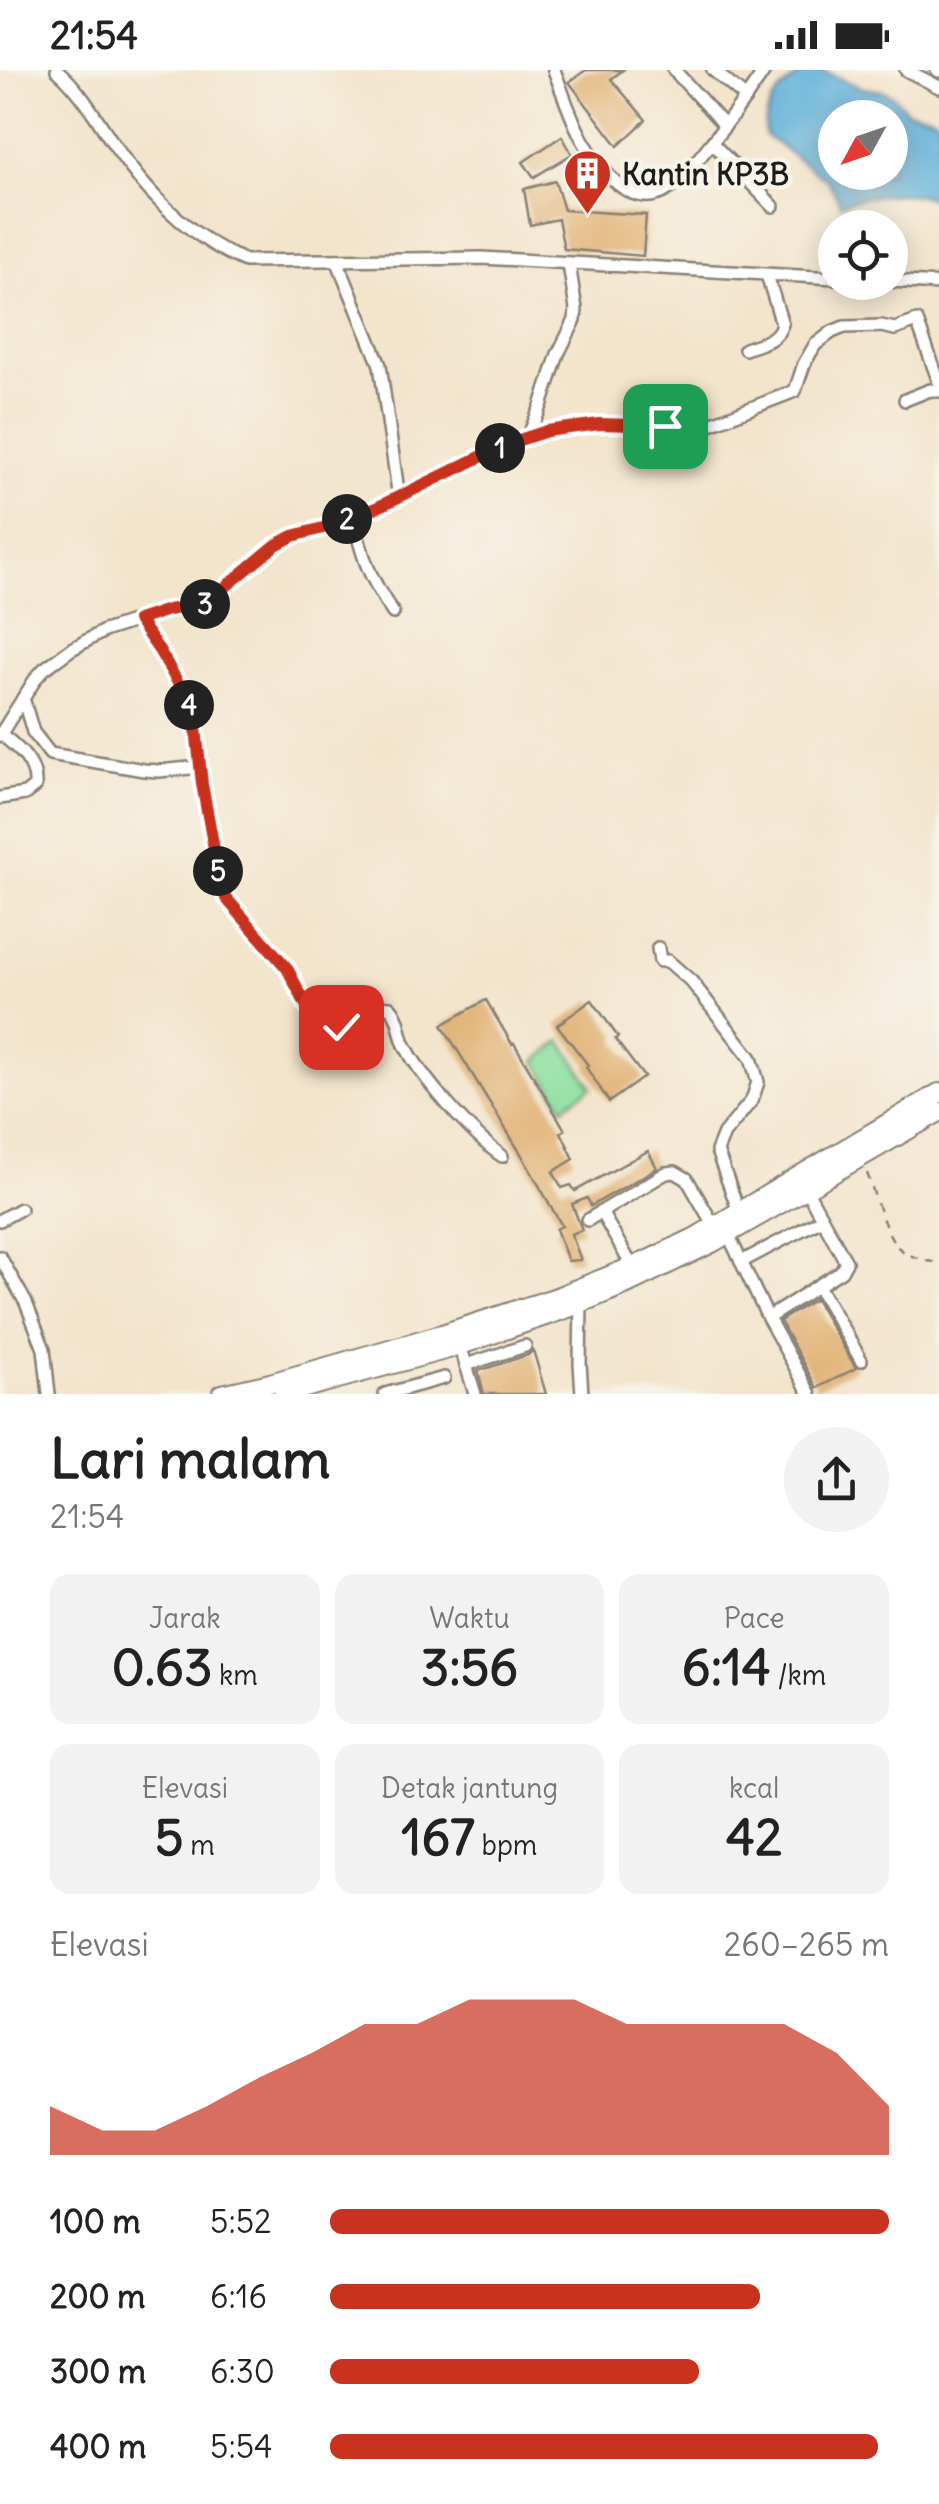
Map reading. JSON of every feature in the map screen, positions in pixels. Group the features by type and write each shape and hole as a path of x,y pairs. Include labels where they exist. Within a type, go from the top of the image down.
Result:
{"highway":[{"path":"556,1304 581,1302 715,1234 803,1183 939,1093"},
{"path":"283,1394 448,1343 556,1304 632,1266 715,1234 739,1212 861,1157 939,1112"},
{"path":"222,1394 324,1382"}],"street":[{"path":"57,70 82,96 128,165 191,230 245,261 482,258 818,277"},
{"path":"554,70 581,138 613,181 631,193 648,196 664,193 677,184 765,70"},
{"path":"674,70 725,126"},
{"path":"715,70 746,98"},
{"path":"906,70 939,87"},
{"path":"712,143 773,206"},
{"path":"337,260 380,364 398,498"},
{"path":"528,437 558,354 575,320 568,264"},
{"path":"745,349 769,341 780,331 782,324 767,275"},
{"path":"908,282 939,284"},
{"path":"0,798 25,794 35,786 27,758 1,735 44,668 104,631 168,610 205,604 276,545 293,536 353,517 507,444 547,431 599,424 710,424 795,391 815,345 844,327 895,328 917,321 932,344 939,382"},
{"path":"904,400 939,390"},
{"path":"353,517 363,561 394,614"},
{"path":"138,620 188,700 226,898 287,968 316,1024 323,1029 332,1031 375,1006 390,1007 396,1014 404,1043 428,1079 473,1132 502,1156"},
{"path":"23,698 33,732 50,754 144,770 200,767"},
{"path":"658,948 660,960 691,981 751,1058 758,1082 752,1100 724,1134 718,1151 739,1212"},
{"path":"588,1220 666,1173 675,1172 686,1179 715,1234 742,1262 810,1394"},
{"path":"768,1318 841,1271 846,1262 803,1183"},
{"path":"0,1220 20,1209"},
{"path":"602,1212 632,1266"},
{"path":"742,1262 822,1219"},
{"path":"0,1257 26,1303 44,1349 49,1394"},
{"path":"818,1286 861,1360"},
{"path":"581,1302 582,1394"},
{"path":"448,1343 466,1365 475,1394"},
{"path":"466,1365 525,1346"},
{"path":"385,1394 444,1378"}],"path":[{"path":"861,1157 898,1248 939,1263"}],"green space":[{"path":"561,1041 592,1087 563,1107 536,1061"}],"water":[{"path":"806,70 820,70 862,88 884,91 897,100 818,100 818,173 765,135 767,113 781,90"},
{"path":"908,111 939,120 939,202 893,194 840,205 833,190 908,190"}],"building":[{"path":"586,70 623,70 611,79 646,120 618,146 569,82"},
{"name":"Kantin KP3B","path":"562,136 572,154 534,177 523,162"},
{"name":"Kantin KP3B","path":"555,181 564,210 646,215 643,256 564,249 558,219 530,225 524,189"},
{"path":"486,1000 565,1130 561,1132 574,1159 553,1172 562,1188 571,1185 575,1191 648,1151 657,1168 591,1206 587,1198 572,1204 582,1230 571,1234 581,1260 568,1261 556,1229 562,1226 442,1025"},
{"path":"592,1000 644,1077 609,1102 588,1065 557,1025"},
{"path":"815,1299 856,1368 817,1388 780,1321"},
{"path":"533,1350 546,1394 484,1394 478,1371"}],"place":[{"name":"Kantin KP3B","path":"587,216"}],"route":[{"path":"341,1027 332,1031 316,1024 287,968 226,898 188,700 138,620 211,602 276,545 378,507 507,444 547,431 599,424 665,426"}]}
